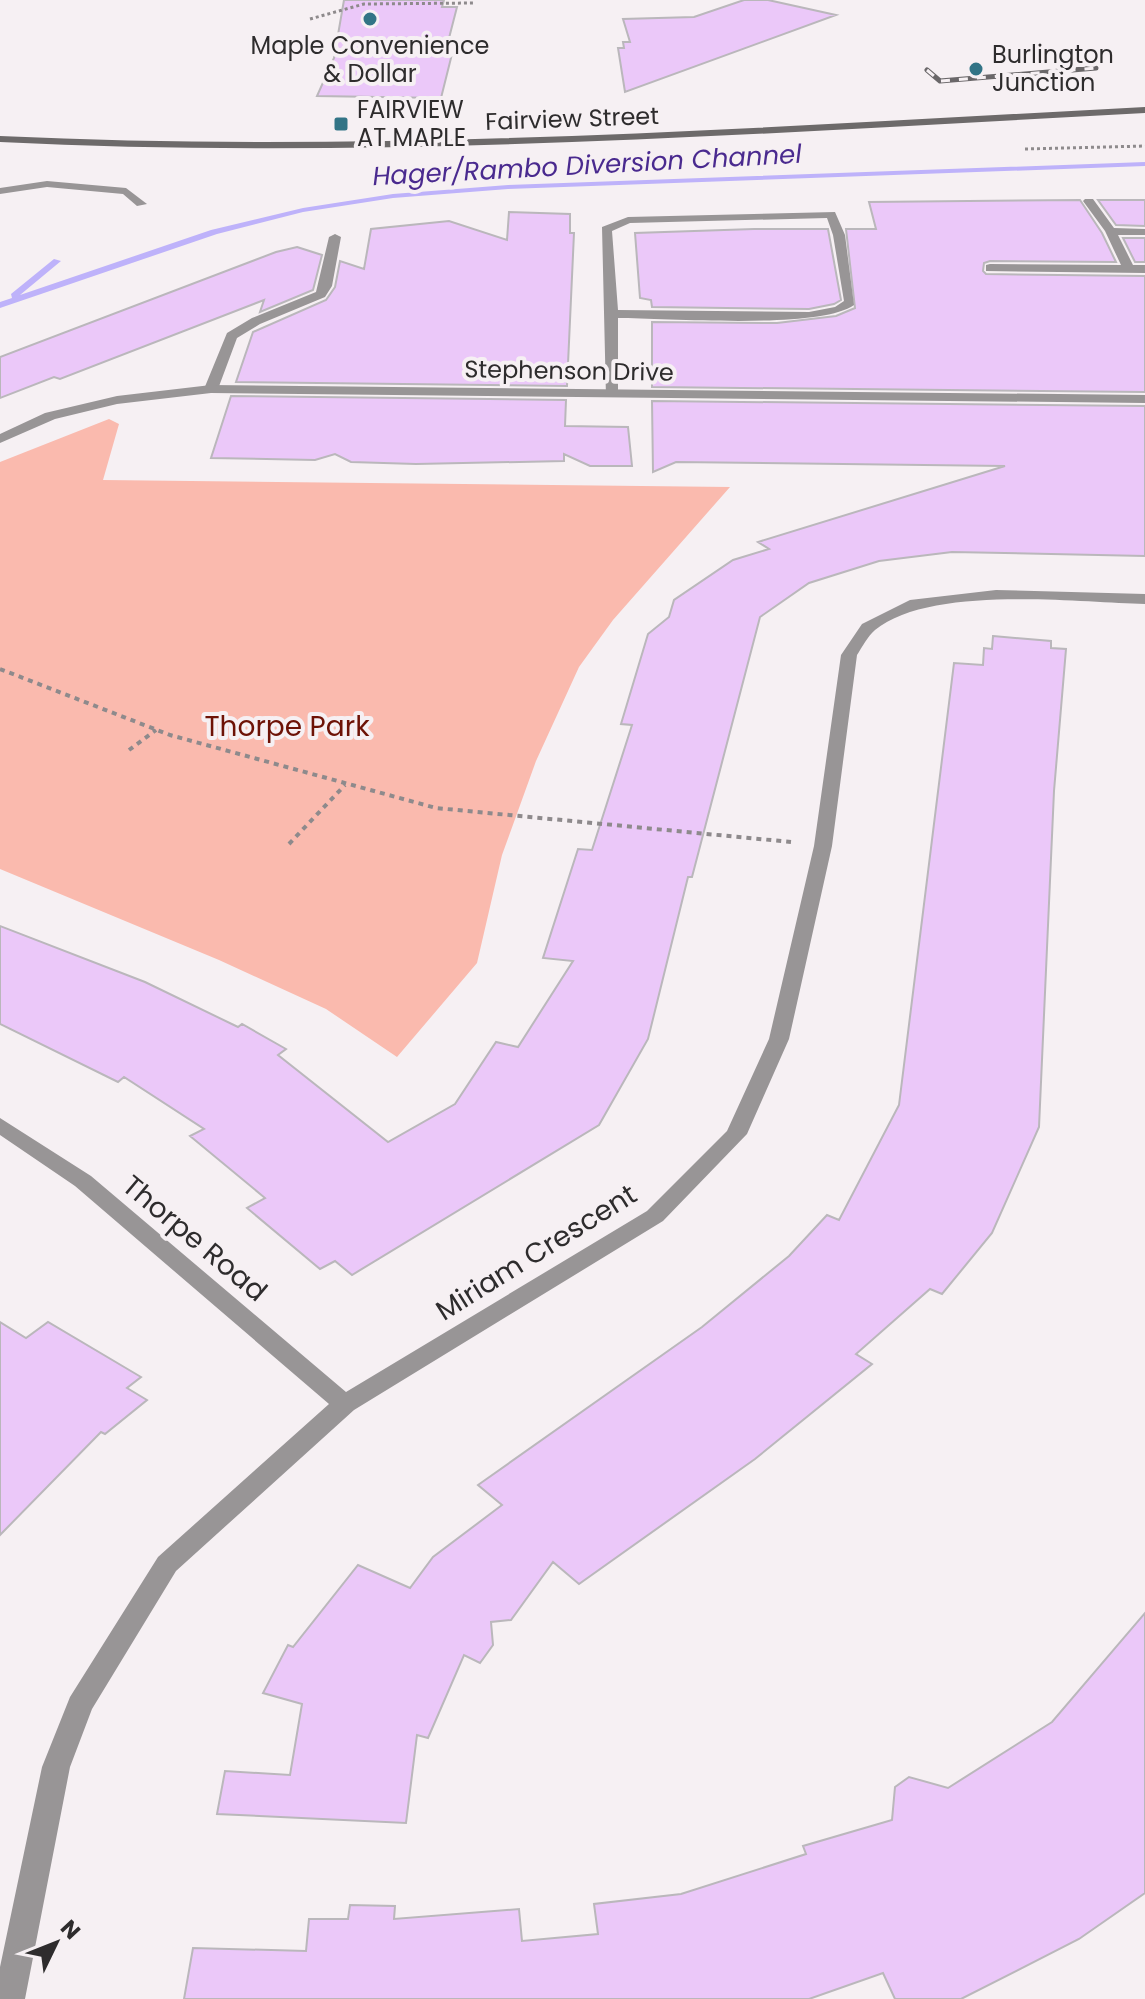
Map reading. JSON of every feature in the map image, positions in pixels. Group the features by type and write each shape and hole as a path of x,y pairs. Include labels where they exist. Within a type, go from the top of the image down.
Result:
{"main road":[{"name":"Fairview Street","path":"0,139 145,146 562,141 1145,110"}],"street":[{"path":"0,191 47,184 126,191 141,204"},
{"path":"1089,201 1111,231 1129,269"},
{"path":"611,394 612,314 606,229 628,220 831,214 839,235 850,302 839,310 809,316 612,314"},
{"path":"1111,231 1145,232"},
{"path":"211,389 231,336 256,321 321,294 326,286 335,237"},
{"path":"990,268 1145,269"},
{"name":"Stephenson Drive","path":"0,439 50,416 117,400 211,389 1145,399"},
{"name":"Miriam Crescent","path":"9,1999 56,1767 80,1705 167,1564 345,1404 655,1216 736,1134 779,1039 823,846 849,655 868,627 916,603 996,595 1145,599"},
{"name":"Thorpe Road","path":"0,1125 83,1181 345,1404"}],"path":[{"path":"310,19 364,4 473,3"},
{"path":"0,669 156,730 436,808 823,846"},
{"path":"129,750 156,730"},
{"path":"289,844 345,785"}],"green space":[{"name":"Thorpe Park","path":"109,419 119,424 103,480 730,487 613,620 579,667 536,761 502,855 477,963 397,1057 326,1009 219,960 0,869 0,462"}],"building":[{"path":"344,0 444,0 442,7 457,7 448,42 455,42 441,98 317,96 334,58"},
{"path":"744,0 768,0 836,15 625,92 618,48 624,48 623,42 630,42 623,19 694,17"},
{"path":"1080,200 1102,233 1116,262 990,261 984,263 983,271 986,274 1145,276 1145,392 652,387 652,322 777,323 836,316 855,308 846,229 876,229 869,202"},
{"path":"1098,200 1145,200 1145,226 1116,225"},
{"path":"509,212 570,214 570,233 574,233 567,386 236,382 253,332 326,300 335,287 340,261 364,269 371,229 449,221 507,240"},
{"path":"828,229 841,300 809,309 652,307 651,300 640,298 635,233"},
{"path":"1123,238 1145,238 1145,262 1135,262"},
{"path":"297,247 322,255 313,290 260,312 264,300 60,379 54,377 0,398 0,357 276,252"},
{"path":"231,396 566,400 565,426 628,427 632,466 590,466 564,454 564,461 416,464 351,462 335,454 315,460 211,458"},
{"path":"652,401 1145,406 1145,556 952,552 879,561 809,583 760,617 692,877 688,877 648,1039 599,1125 352,1275 335,1261 320,1269 247,1208 265,1198 190,1136 204,1129 124,1077 118,1082 0,1024 0,926 145,982 238,1027 242,1024 286,1049 278,1055 388,1142 455,1104 496,1042 518,1047 573,961 543,958 578,849 592,850 632,725 621,724 648,634 669,617 674,600 733,560 769,549 758,542 1005,466 676,462 653,472"},
{"path":"993,636 1051,641 1051,648 1066,649 1054,791 1039,1127 992,1233 942,1294 930,1289 856,1354 872,1364 755,1459 579,1584 553,1562 511,1620 491,1622 493,1645 480,1663 464,1655 428,1738 417,1735 406,1823 217,1814 225,1771 290,1775 302,1704 263,1693 288,1645 293,1647 358,1565 410,1588 433,1557 502,1505 478,1485 702,1327 789,1256 827,1215 839,1220 899,1105 954,663 983,665 984,648 992,649"},
{"path":"0,1322 26,1338 48,1322 141,1377 127,1388 147,1400 105,1434 101,1432 0,1535"},
{"path":"1145,1613 1145,1893 1079,1939 961,1999 895,1999 883,1973 809,1999 184,1999 193,1948 306,1951 309,1919 348,1919 350,1905 395,1906 394,1919 519,1909 522,1941 598,1934 594,1904 681,1894 806,1854 803,1846 892,1820 895,1787 909,1777 948,1788 1052,1722"}],"waterway":[{"name":"Hager/Rambo Diversion Channel","path":"0,305 214,232 303,210 393,196 508,187 1145,164"},
{"path":"14,296 57,261"}],"railway":[{"path":"927,70 940,81 1096,68"}],"place":[{"name":"Maple Convenience & Dollar","path":"370,19"},
{"name":"Burlington Junction","path":"976,69"},
{"name":"FAIRVIEW AT MAPLE","path":"341,124"}]}
